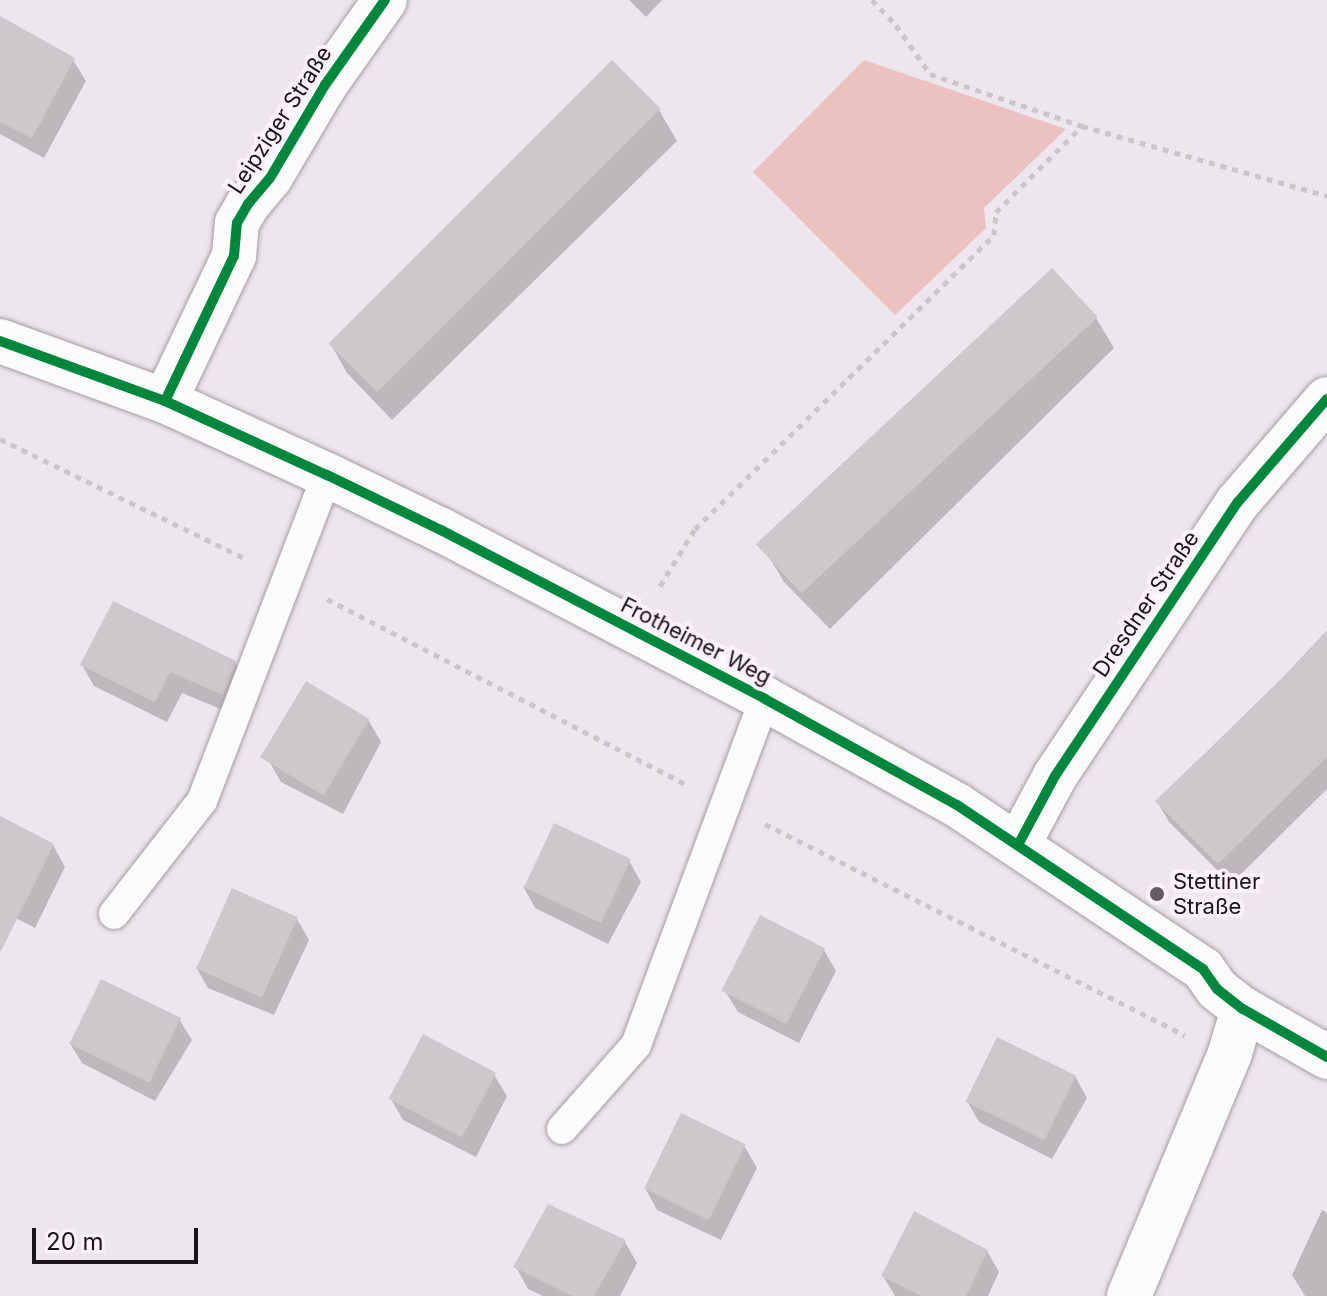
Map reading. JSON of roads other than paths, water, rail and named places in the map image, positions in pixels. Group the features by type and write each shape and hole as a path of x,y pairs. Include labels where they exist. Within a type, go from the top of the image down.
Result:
{"street":[{"name":"Leipziger Straße","path":"165,401 234,256 237,223 270,178 325,85 385,0"},
{"name":"Frotheimer Weg","path":"0,341 165,401 327,475 441,530 765,699 957,805 1203,969 1217,989 1243,1009 1327,1057"},
{"name":"Dresdner Straße","path":"1018,845 1055,776 1238,502 1327,399"},
{"path":"1129,1296 1227,1059 1243,1009"}],"lane":[{"path":"114,914 202,801 327,475"},
{"path":"562,1129 636,1045 765,699"}],"place":[{"name":"Stettiner Straße","path":"1157,894"}]}
